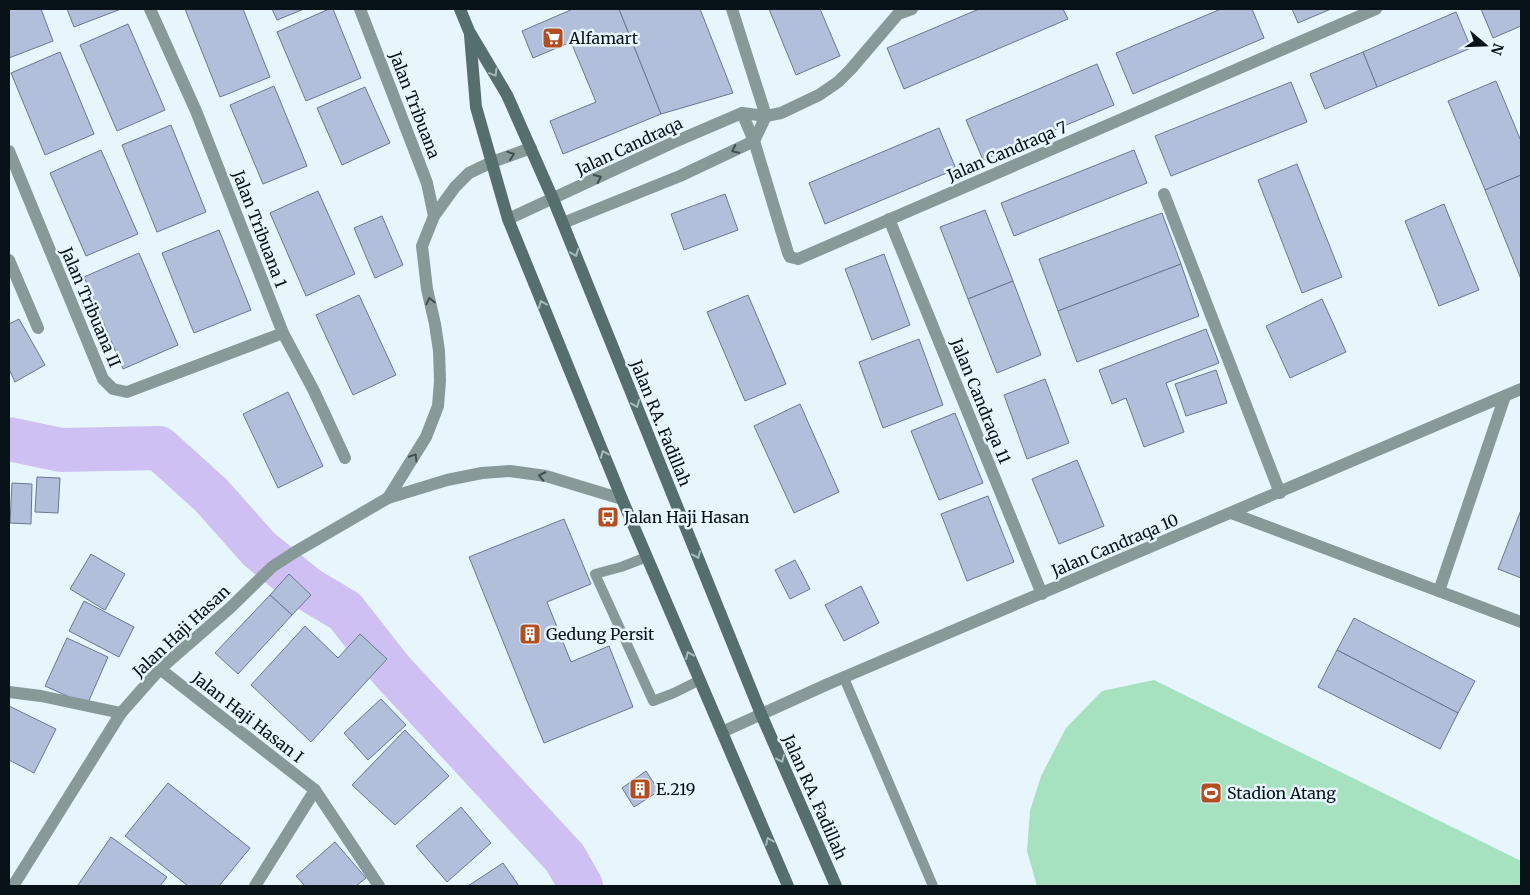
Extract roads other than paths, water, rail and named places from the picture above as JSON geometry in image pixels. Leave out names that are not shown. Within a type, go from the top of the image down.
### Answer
[{"type":"main road","name":"Jalan RA. Fadillah","points":[[460,9],[469,31],[507,95],[554,199],[761,714],[836,886]]},
{"type":"main road","name":"Jalan RA. Fadillah","points":[[469,31],[476,107],[508,218],[622,500],[788,886]]},
{"type":"street","name":"Jalan Tribuana 1","points":[[150,9],[196,111],[283,333],[314,391],[345,458]]},
{"type":"street","name":"Jalan Tribuana","points":[[360,9],[428,183],[434,216]]},
{"type":"street","points":[[563,223],[680,176],[754,141],[766,116],[732,9]]},
{"type":"street","points":[[742,113],[766,116],[781,113],[819,95],[838,82],[875,42],[893,11],[912,9]]},
{"type":"street","name":"Jalan Candraqa 7","points":[[742,113],[754,141],[783,240],[788,253],[792,258],[798,259],[1376,9]]},
{"type":"street","name":"Jalan Candraqa","points":[[508,218],[742,113]]},
{"type":"street","name":"Jalan Haji Hasan","points":[[388,498],[426,437],[438,406],[440,381],[439,351],[427,289],[422,246],[434,216],[455,187],[469,173],[492,162],[531,148]]},
{"type":"street","name":"Jalan Tribuana II","points":[[9,151],[103,379],[113,389],[127,392],[283,333]]},
{"type":"street","points":[[1164,194],[1280,493]]},
{"type":"street","name":"Jalan Candraqa 11","points":[[889,219],[1042,594]]},
{"type":"street","points":[[9,260],[38,328]]},
{"type":"street","name":"Jalan Candraqa 10","points":[[722,732],[1521,389]]},
{"type":"street","points":[[1439,591],[1505,396]]},
{"type":"street","name":"Jalan Haji Hasan","points":[[13,886],[121,713],[160,669],[230,608],[272,567],[388,498],[447,480],[482,473],[510,471],[546,476],[622,500]]},
{"type":"street","points":[[1232,513],[1521,622]]},
{"type":"street","name":"Jalan Haji Hasan I","points":[[160,669],[315,790],[379,886]]},
{"type":"street","points":[[9,692],[41,696],[121,713]]},
{"type":"street","points":[[255,886],[315,790]]},
{"type":"lane","points":[[647,557],[595,574],[653,701],[700,680]]},
{"type":"lane","points":[[844,678],[933,886]]},
{"type":"waterway","points":[[9,439],[61,450],[159,448],[211,495],[259,549],[308,589],[345,611],[392,671],[565,858],[581,886]]},
{"type":"place","name":"Alfamart","points":[[553,38]]},
{"type":"place","name":"Jalan Haji Hasan","points":[[608,517]]},
{"type":"place","name":"Gedung Persit","points":[[530,634]]},
{"type":"place","name":"E.219","points":[[640,789]]},
{"type":"place","name":"Stadion Atang","points":[[1211,793]]}]
